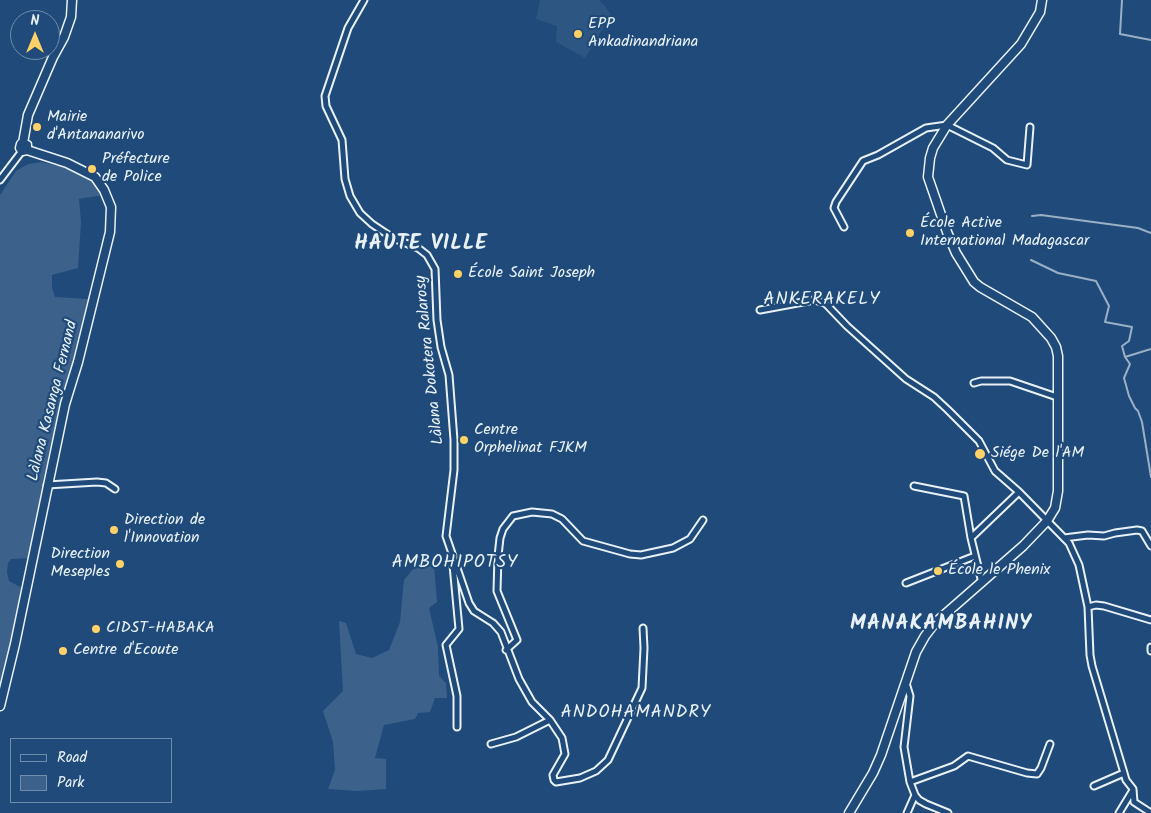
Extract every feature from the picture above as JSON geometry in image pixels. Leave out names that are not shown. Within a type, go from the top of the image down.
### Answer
[{"type":"street","points":[[0,180],[24,148],[28,115],[53,57],[64,37],[71,17],[72,0]]},
{"type":"street","name":"Làlana Dokotera Ralarosy","points":[[364,0],[348,28],[325,96],[326,106],[342,140],[345,179],[350,196],[360,213],[372,224],[393,238],[418,248],[427,254],[435,269],[440,347],[449,375],[452,403],[454,470],[446,536],[453,560]]},
{"type":"street","points":[[849,813],[874,773],[916,652],[930,629],[1047,521],[1055,508],[1058,491],[1058,356],[1051,338],[1032,317],[974,282],[956,253],[928,176],[933,148],[947,125],[1022,44],[1037,19],[1042,0]]},
{"type":"street","points":[[844,226],[834,208],[863,161],[878,155],[926,128],[947,125],[992,148],[1007,160],[1028,165],[1030,126]]},
{"type":"street","name":"Làlana Kasanga Fernand","points":[[0,706],[15,644],[65,404],[78,362],[108,243],[111,207],[104,190],[95,177],[78,167],[24,148]]},
{"type":"street","points":[[760,310],[814,300],[825,303],[847,326],[899,372],[934,397],[948,410],[979,441],[995,471],[1019,492],[1069,543],[1079,565],[1088,608],[1092,666],[1126,780],[1133,789],[1134,802],[1151,812]]},
{"type":"street","points":[[974,383],[981,381],[1010,381],[1057,397]]},
{"type":"street","points":[[47,485],[97,482],[106,483],[115,489]]},
{"type":"street","points":[[914,486],[964,496],[971,538],[982,583]]},
{"type":"street","points":[[971,538],[1019,492]]},
{"type":"street","points":[[506,650],[517,640],[497,591],[498,556],[503,529],[513,516],[532,512],[552,514],[562,519],[583,541],[630,554],[642,555],[673,548],[690,539],[704,520]]},
{"type":"street","points":[[1064,538],[1088,535],[1104,536],[1115,532],[1137,530],[1142,531],[1151,546]]},
{"type":"street","points":[[906,582],[975,556]]},
{"type":"street","points":[[453,560],[469,603],[474,611],[493,623],[501,632],[506,650],[532,702],[550,720],[562,738],[564,754],[553,775],[556,782],[580,778],[596,771],[608,760],[642,688],[643,628]]},
{"type":"street","points":[[453,560],[459,629],[446,645],[457,696],[457,727]]},
{"type":"street","points":[[1088,608],[1096,605],[1104,606],[1151,620]]},
{"type":"street","points":[[1150,651],[1151,647]]},
{"type":"street","points":[[906,682],[910,696],[904,747],[910,782],[915,795],[926,804],[948,813]]},
{"type":"street","points":[[492,744],[516,737],[550,720]]},
{"type":"street","points":[[910,782],[954,766],[968,756],[1036,774],[1042,768],[1050,744]]},
{"type":"street","points":[[1094,786],[1124,773]]},
{"type":"street","points":[[1119,813],[1133,789]]},
{"type":"street","points":[[907,813],[915,795]]},
{"type":"shaded area","name":"EPP Ankadinandriana","points":[[540,0],[599,0],[605,6],[611,15],[585,58],[556,42],[557,26],[536,19]]},
{"type":"green space","points":[[41,162],[79,171],[95,182],[104,195],[79,199],[81,222],[78,268],[52,275],[52,288],[55,297],[89,299],[30,558],[11,559],[8,563],[9,581],[22,588],[0,692],[0,195],[16,171],[28,164]]},
{"type":"green space","points":[[434,566],[437,602],[429,608],[438,647],[439,676],[446,683],[447,698],[435,698],[430,712],[418,713],[415,719],[384,725],[375,758],[386,759],[386,789],[357,791],[328,789],[335,770],[333,742],[323,711],[343,691],[339,621],[346,623],[356,654],[372,658],[389,650],[400,622],[404,580],[414,568]]},
{"type":"waterway","points":[[1122,0],[1120,34],[1151,40]]},
{"type":"waterway","points":[[1032,216],[1041,215],[1138,228],[1151,233]]},
{"type":"waterway","points":[[1031,260],[1058,273],[1096,281],[1109,306],[1105,322],[1132,327],[1129,341],[1122,346],[1125,357],[1130,364],[1124,378],[1129,396],[1142,422],[1151,477]]},
{"type":"waterway","points":[[1125,357],[1151,349]]},
{"type":"place","name":"EPP Ankadinandriana","points":[[578,34]]},
{"type":"place","name":"Mairie d'Antananarivo","points":[[37,127]]},
{"type":"place","name":"Préfecture de Police","points":[[92,169]]},
{"type":"place","name":"École Active International Madagascar","points":[[910,233]]},
{"type":"place","name":"École Saint Joseph","points":[[458,274]]},
{"type":"place","name":"Centre Orphelinat FJKM","points":[[464,440]]},
{"type":"place","name":"Siége De l'AM","points":[[980,454]]},
{"type":"place","name":"Direction de l'Innovation","points":[[114,530]]},
{"type":"place","name":"Direction Meseples","points":[[120,564]]},
{"type":"place","name":"École le Phenix","points":[[938,571]]},
{"type":"place","name":"CIDST-HABAKA","points":[[96,629]]},
{"type":"place","name":"Centre d'Ecoute","points":[[63,651]]},
{"type":"district","name":"HAUTE VILLE","points":[[421,245]]},
{"type":"district","name":"ANKERAKELY","points":[[822,301]]},
{"type":"district","name":"AMBOHIPOTSY","points":[[455,564]]},
{"type":"district","name":"MANAKAMBAHINY","points":[[941,625]]},
{"type":"district","name":"ANDOHAMANDRY","points":[[636,714]]}]
